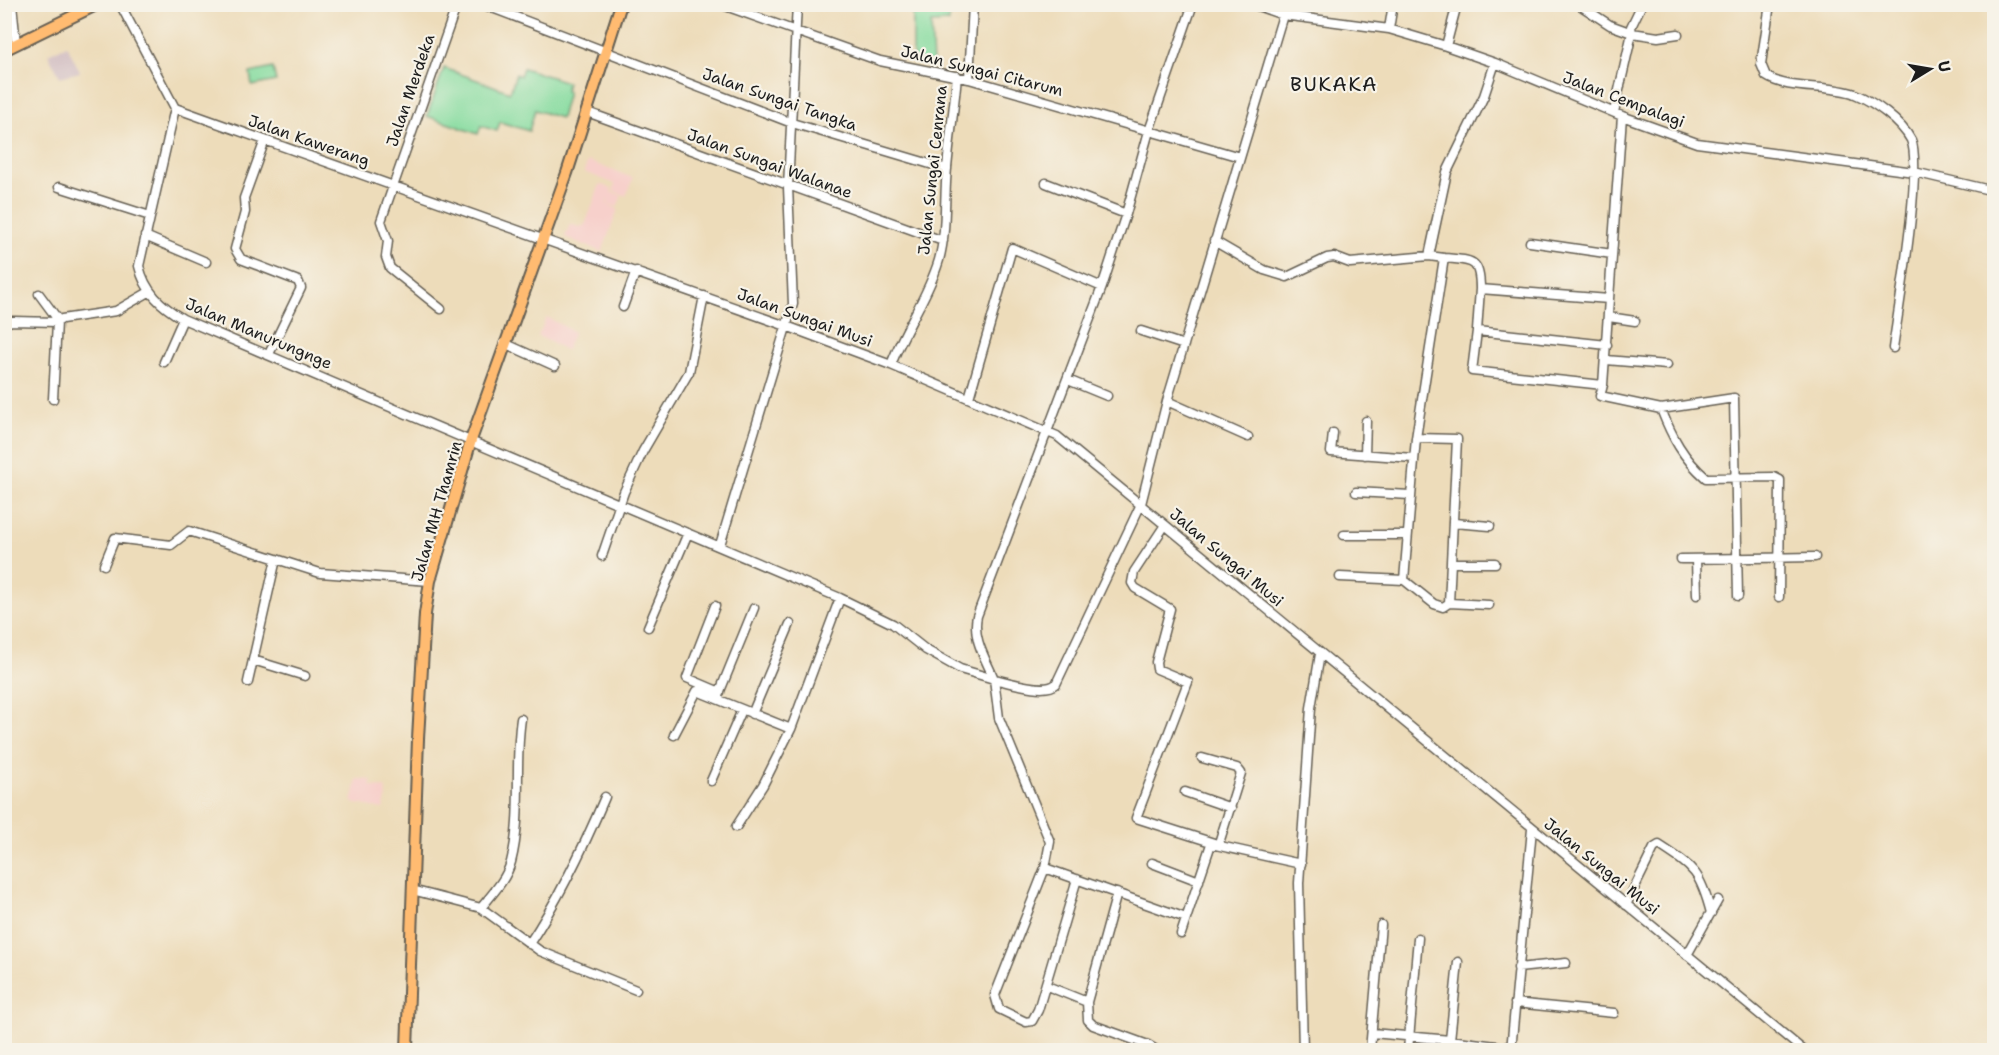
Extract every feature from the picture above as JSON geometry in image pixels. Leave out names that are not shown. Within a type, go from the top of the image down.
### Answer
[{"type":"main road","points":[[4,50],[98,4]]},
{"type":"main road","name":"Jalan MH Thamrin","points":[[407,1050],[425,614],[430,581],[471,440],[587,112],[621,4]]},
{"type":"street","points":[[12,4],[16,45]]},
{"type":"street","points":[[120,4],[175,108]]},
{"type":"street","name":"Jalan Merdeka","points":[[441,309],[390,268],[386,257],[388,241],[381,221],[457,4]]},
{"type":"street","name":"Jalan Sungai Tangka","points":[[482,4],[792,123],[947,169]]},
{"type":"street","name":"Jalan Sungai Citarum","points":[[720,4],[796,33],[880,61],[969,79],[1240,157]]},
{"type":"street","points":[[720,545],[789,327],[793,304],[788,186],[797,4]]},
{"type":"street","name":"Jalan Sungai Cenrana","points":[[969,79],[973,4]]},
{"type":"street","points":[[1077,879],[1047,986],[1035,1018],[1029,1022],[1003,1012],[996,1004],[994,995],[1045,868],[1050,842],[999,718],[994,680],[977,639],[975,626],[1000,554],[1049,431],[1102,287],[1126,214],[1149,131],[1193,4]]},
{"type":"street","name":"Jalan Cempalagi","points":[[1252,4],[1283,15],[1389,29],[1446,46],[1495,63],[1618,114],[1697,142],[1914,172],[1995,191]]},
{"type":"street","points":[[1389,29],[1393,4]]},
{"type":"street","points":[[1446,46],[1457,4]]},
{"type":"street","points":[[1578,4],[1610,25],[1632,33],[1658,37],[1678,34]]},
{"type":"street","points":[[1642,4],[1631,27],[1632,33],[1618,114],[1609,317],[1606,360],[1600,396],[1661,409],[1734,398],[1738,596]]},
{"type":"street","points":[[1770,4],[1761,64],[1766,76],[1776,81],[1844,90],[1862,97],[1889,116],[1910,138],[1914,172],[1907,249],[1893,348]]},
{"type":"street","name":"Jalan Manurungnge","points":[[175,108],[139,266],[149,292],[167,310],[183,319],[720,545],[840,598],[893,624],[926,650],[960,669],[994,680],[1047,688],[1056,684],[1141,504],[1167,401],[1283,15]]},
{"type":"street","points":[[1429,256],[1447,172],[1484,96],[1495,63]]},
{"type":"street","name":"Jalan Sungai Cenrana","points":[[891,365],[902,336],[928,289],[943,241],[947,169],[957,76]]},
{"type":"street","name":"Jalan Kawerang","points":[[175,108],[543,238]]},
{"type":"street","name":"Jalan Sungai Walanae","points":[[587,112],[943,241]]},
{"type":"street","points":[[265,140],[244,198],[245,212],[236,249],[242,259],[298,281],[301,286],[269,354]]},
{"type":"street","points":[[1046,183],[1126,214]]},
{"type":"street","points":[[59,187],[150,216]]},
{"type":"street","points":[[145,236],[206,262]]},
{"type":"street","name":"Jalan Sungai Musi","points":[[543,238],[891,365],[1049,431],[1141,504],[1532,830],[1803,1050]]},
{"type":"street","points":[[1214,241],[1264,270],[1287,277],[1327,258],[1334,257],[1350,263],[1429,256],[1470,261],[1477,265],[1480,272],[1472,371],[1603,385]]},
{"type":"street","points":[[1530,242],[1612,254]]},
{"type":"street","points":[[969,398],[1011,248],[1102,287]]},
{"type":"street","points":[[1404,580],[1413,458],[1444,258]]},
{"type":"street","points":[[623,307],[636,271]]},
{"type":"street","points":[[1480,289],[1609,299]]},
{"type":"street","points":[[4,328],[8,322],[13,321],[58,322],[112,313],[149,292]]},
{"type":"street","points":[[39,294],[58,322],[54,399]]},
{"type":"street","points":[[602,556],[643,451],[689,372],[704,296]]},
{"type":"street","points":[[1609,317],[1635,321]]},
{"type":"street","points":[[164,362],[183,319]]},
{"type":"street","points":[[1141,331],[1184,345]]},
{"type":"street","points":[[1477,331],[1607,345]]},
{"type":"street","points":[[504,343],[555,366]]},
{"type":"street","points":[[1606,360],[1667,365]]},
{"type":"street","points":[[1068,380],[1107,396]]},
{"type":"street","points":[[1167,401],[1248,437]]},
{"type":"street","points":[[1661,409],[1672,439],[1690,464],[1706,478],[1780,480],[1779,597]]},
{"type":"street","points":[[1365,455],[1366,421]]},
{"type":"street","points":[[1333,433],[1331,453],[1413,458]]},
{"type":"street","points":[[1416,438],[1456,440],[1449,603]]},
{"type":"street","points":[[1356,492],[1410,495]]},
{"type":"street","points":[[1454,523],[1490,526]]},
{"type":"street","points":[[1165,525],[1134,572],[1132,583],[1135,588],[1170,609],[1156,662],[1157,669],[1188,682],[1136,818],[1216,843],[1301,864]]},
{"type":"street","points":[[104,565],[115,538],[171,545],[189,531],[327,574],[430,581]]},
{"type":"street","points":[[648,627],[688,533]]},
{"type":"street","points":[[1344,535],[1407,535]]},
{"type":"street","points":[[1681,559],[1815,557]]},
{"type":"street","points":[[248,682],[276,559]]},
{"type":"street","points":[[1696,559],[1697,595]]},
{"type":"street","points":[[1452,563],[1495,563]]},
{"type":"street","points":[[1340,578],[1404,580],[1434,604],[1443,607],[1449,603],[1489,605]]},
{"type":"street","points":[[736,827],[763,785],[792,729],[840,598]]},
{"type":"street","points":[[715,606],[687,678],[742,710],[792,729]]},
{"type":"street","points":[[718,695],[754,608]]},
{"type":"street","points":[[752,714],[790,624]]},
{"type":"street","points":[[1303,1050],[1301,864],[1311,708],[1320,654]]},
{"type":"street","points":[[253,660],[305,676]]},
{"type":"street","points":[[674,735],[695,692],[718,695]]},
{"type":"street","points":[[711,781],[742,710]]},
{"type":"street","points":[[481,908],[501,882],[511,863],[516,828],[516,755],[521,719]]},
{"type":"street","points":[[1181,934],[1209,846],[1216,843],[1231,808],[1241,775],[1240,770],[1202,758]]},
{"type":"street","points":[[1185,792],[1231,808]]},
{"type":"street","points":[[529,944],[555,905],[584,848],[605,797]]},
{"type":"street","points":[[1511,1050],[1532,830]]},
{"type":"street","points":[[1626,905],[1654,848],[1659,845],[1694,869],[1701,880],[1711,913]]},
{"type":"street","points":[[1152,863],[1199,881]]},
{"type":"street","points":[[1045,868],[1186,918]]},
{"type":"street","points":[[412,890],[481,908],[529,944],[566,964],[636,990]]},
{"type":"street","points":[[1118,893],[1087,1002],[1088,1020],[1092,1025],[1156,1050]]},
{"type":"street","points":[[1687,955],[1718,900]]},
{"type":"street","points":[[1370,1050],[1381,925]]},
{"type":"street","points":[[1408,1050],[1418,938]]},
{"type":"street","points":[[1450,1041],[1458,962]]},
{"type":"street","points":[[1518,968],[1566,963]]},
{"type":"street","points":[[1047,986],[1087,1002]]},
{"type":"street","points":[[1515,1003],[1614,1013]]},
{"type":"street","points":[[1372,1033],[1411,1035],[1511,1050],[1527,1050]]},
{"type":"shaded area","points":[[67,45],[80,72],[60,77],[48,54]]},
{"type":"shaded area","points":[[588,161],[633,178],[626,196],[613,191],[615,184],[584,172]]},
{"type":"shaded area","points":[[600,184],[612,189],[611,192],[621,195],[617,207],[608,204],[608,199],[607,204],[618,209],[602,252],[565,237],[570,224],[579,227],[585,225]]},
{"type":"shaded area","points":[[547,317],[574,332],[566,350],[538,336]]},
{"type":"shaded area","points":[[357,779],[372,780],[370,786],[385,788],[387,796],[383,809],[352,803]]},
{"type":"green space","points":[[913,5],[949,5],[949,22],[931,23],[933,65],[913,61]]},
{"type":"green space","points":[[273,68],[276,81],[252,86],[250,73]]},
{"type":"green space","points":[[444,68],[510,92],[516,74],[520,76],[523,68],[567,82],[565,91],[568,92],[561,118],[535,110],[529,131],[500,122],[497,131],[481,126],[478,134],[427,116]]},
{"type":"district","name":"BUKAKA","points":[[1334,84]]}]
